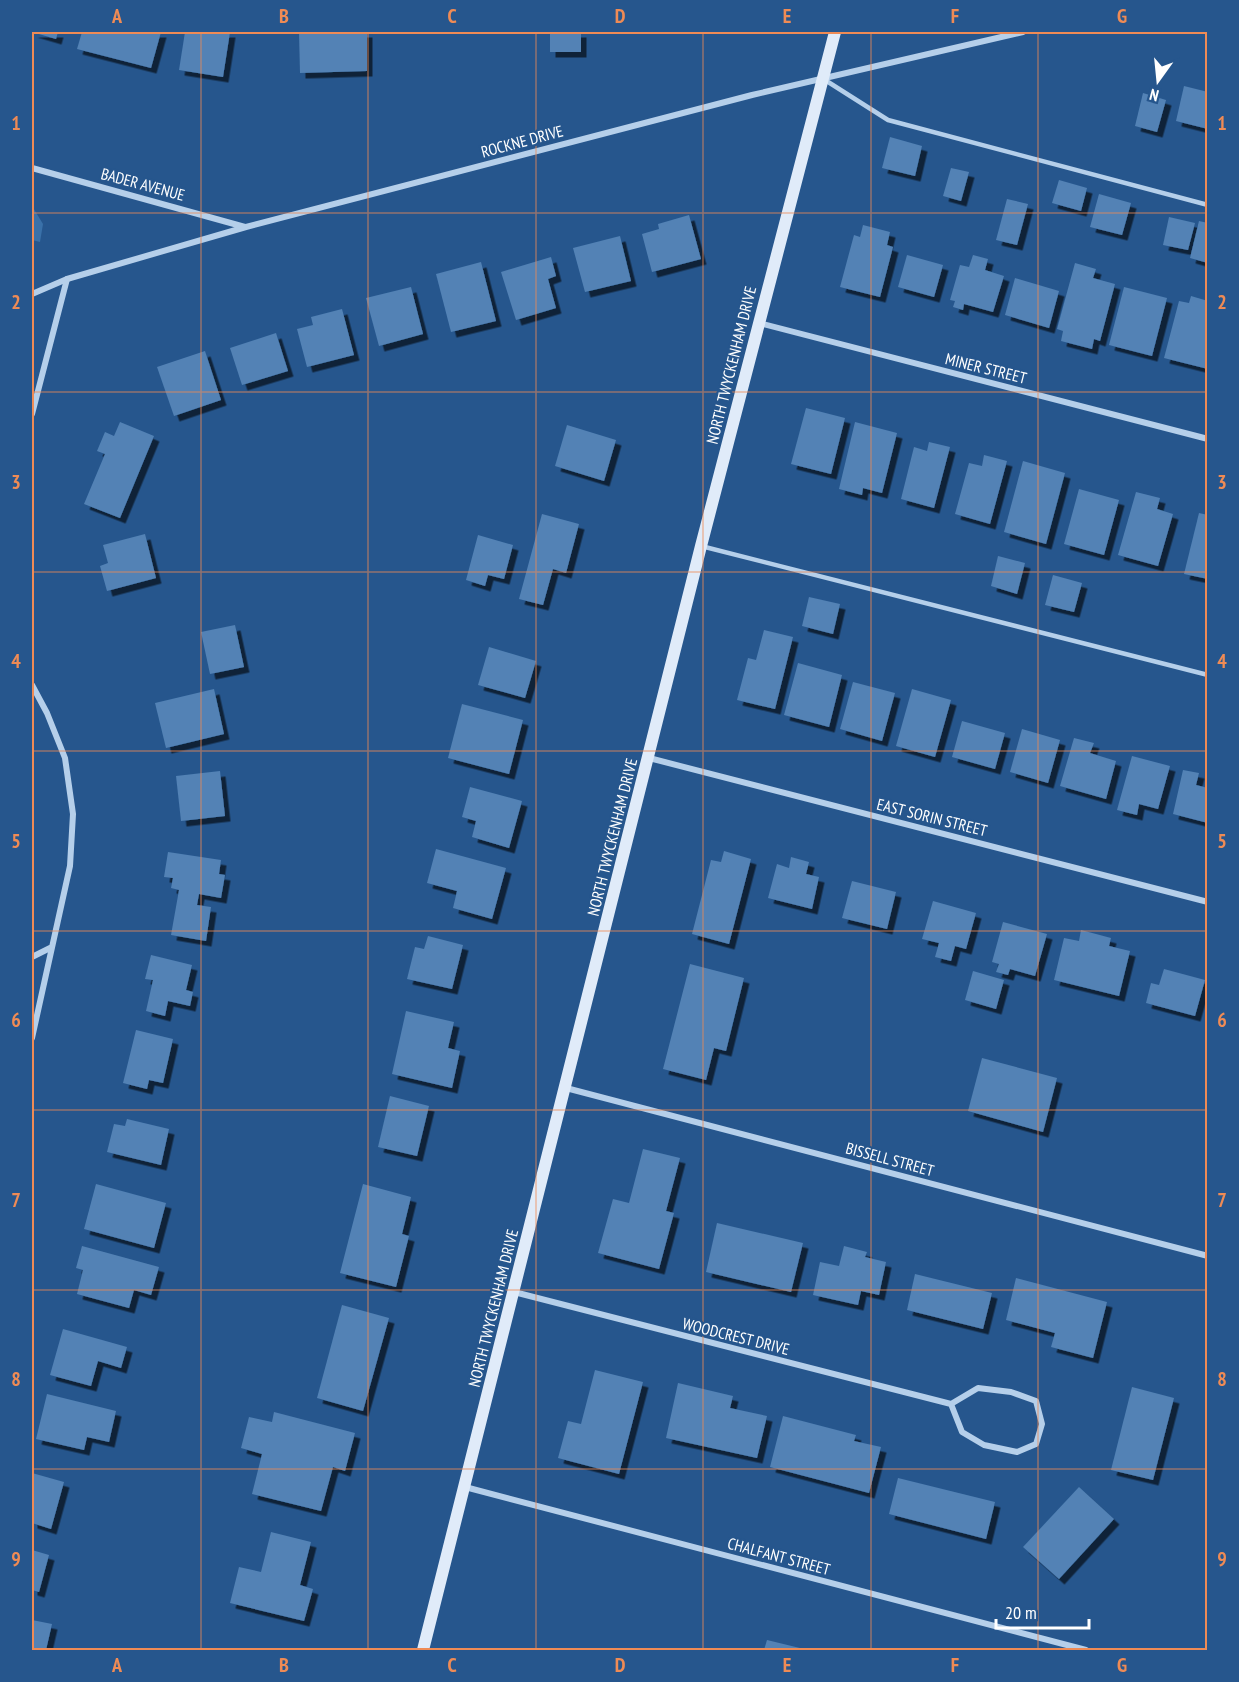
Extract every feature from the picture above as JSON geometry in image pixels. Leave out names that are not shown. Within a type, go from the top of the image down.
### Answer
[{"type":"street","name":"NORTH TWYCKENHAM DRIVE","points":[[423,1650],[701,546],[835,32]]},
{"type":"street","name":"ROCKNE DRIVE","points":[[32,294],[67,279],[246,227],[823,78],[1023,32]]},
{"type":"street","name":"BADER AVENUE","points":[[32,168],[246,227]]},
{"type":"street","points":[[32,414],[67,279]]},
{"type":"street","name":"MINER STREET","points":[[759,323],[1208,439]]},
{"type":"street","points":[[32,685],[47,713],[64,758],[73,814],[69,866],[32,1038]]},
{"type":"street","name":"EAST SORIN STREET","points":[[649,758],[1208,902]]},
{"type":"street","points":[[32,957],[50,948]]},
{"type":"street","name":"BISSELL STREET","points":[[566,1088],[1208,1256]]},
{"type":"street","name":"WOODCREST DRIVE","points":[[514,1292],[951,1404]]},
{"type":"street","points":[[978,1389],[1011,1392],[1036,1401],[1042,1424],[1036,1444],[1017,1452],[984,1444],[962,1432],[951,1404],[978,1389]]},
{"type":"street","name":"CHALFANT STREET","points":[[465,1487],[1086,1650]]},
{"type":"lane","points":[[823,78],[888,120],[1208,205]]},
{"type":"lane","points":[[701,546],[1208,675]]},
{"type":"shaded area","points":[[32,206],[43,224],[40,242],[32,240]]},
{"type":"building","points":[[32,32],[58,32],[56,39]]},
{"type":"building","points":[[82,32],[161,32],[151,68],[77,49]]},
{"type":"building","points":[[185,32],[230,32],[223,77],[179,70]]},
{"type":"building","points":[[299,32],[367,32],[367,71],[300,73]]},
{"type":"building","points":[[550,32],[581,32],[581,52],[550,52]]},
{"type":"building","points":[[1184,86],[1208,92],[1208,129],[1176,121]]},
{"type":"building","points":[[1143,93],[1166,100],[1157,132],[1135,126]]},
{"type":"building","points":[[890,137],[922,146],[915,176],[882,168]]},
{"type":"building","points":[[951,168],[969,172],[961,201],[943,196]]},
{"type":"building","points":[[1059,180],[1087,188],[1081,211],[1052,203]]},
{"type":"building","points":[[1099,194],[1131,203],[1122,235],[1090,227]]},
{"type":"building","points":[[1007,199],[1028,204],[1017,245],[996,240]]},
{"type":"building","points":[[689,215],[701,259],[652,272],[642,234],[659,229],[658,224]]},
{"type":"building","points":[[1169,217],[1195,223],[1188,250],[1163,245]]},
{"type":"building","points":[[1199,221],[1208,223],[1208,263],[1190,258]]},
{"type":"building","points":[[863,225],[890,232],[887,245],[893,247],[880,297],[840,287],[854,235],[860,237]]},
{"type":"building","points":[[620,236],[631,281],[585,292],[573,248]]},
{"type":"building","points":[[907,255],[943,265],[934,297],[898,287]]},
{"type":"building","points":[[973,255],[988,259],[985,270],[1004,276],[993,312],[964,304],[963,310],[953,307],[955,301],[950,300],[960,265],[969,267]]},
{"type":"building","points":[[551,257],[556,276],[548,279],[556,308],[516,320],[501,272]]},
{"type":"building","points":[[481,262],[496,321],[451,332],[436,274]]},
{"type":"building","points":[[1075,263],[1096,269],[1093,278],[1115,284],[1100,341],[1094,339],[1092,349],[1061,341],[1063,331],[1057,329]]},
{"type":"building","points":[[1015,278],[1059,291],[1049,328],[1005,315]]},
{"type":"building","points":[[411,287],[423,334],[379,346],[366,298]]},
{"type":"building","points":[[1124,287],[1167,298],[1152,356],[1109,345]]},
{"type":"building","points":[[1191,296],[1208,301],[1208,369],[1164,358],[1179,301],[1189,303]]},
{"type":"building","points":[[342,309],[354,355],[307,367],[297,329],[313,325],[311,317]]},
{"type":"building","points":[[276,333],[288,371],[242,385],[230,348]]},
{"type":"building","points":[[205,351],[221,400],[174,416],[157,367]]},
{"type":"building","points":[[806,408],[845,418],[831,474],[791,464]]},
{"type":"building","points":[[120,422],[154,436],[120,518],[84,504],[105,454],[97,451],[105,432],[114,436]]},
{"type":"building","points":[[855,422],[897,433],[882,493],[863,488],[862,495],[839,489]]},
{"type":"building","points":[[567,425],[616,440],[604,481],[555,466]]},
{"type":"building","points":[[929,442],[950,447],[934,508],[901,499],[914,447],[927,451]]},
{"type":"building","points":[[984,455],[1007,461],[990,524],[955,514],[969,463],[982,466]]},
{"type":"building","points":[[1023,461],[1065,473],[1046,544],[1004,532]]},
{"type":"building","points":[[1079,489],[1119,500],[1104,555],[1064,544]]},
{"type":"building","points":[[1136,492],[1160,498],[1157,509],[1173,514],[1158,566],[1118,555]]},
{"type":"building","points":[[1199,513],[1208,515],[1208,579],[1184,574]]},
{"type":"building","points":[[542,514],[579,524],[566,573],[553,569],[543,605],[519,599]]},
{"type":"building","points":[[145,534],[156,578],[107,591],[100,566],[108,563],[103,545]]},
{"type":"building","points":[[478,535],[513,545],[504,579],[488,575],[485,586],[466,580]]},
{"type":"building","points":[[998,556],[1025,563],[1017,594],[991,586]]},
{"type":"building","points":[[1053,575],[1082,583],[1074,612],[1045,605]]},
{"type":"building","points":[[809,597],[840,604],[833,634],[802,626]]},
{"type":"building","points":[[235,625],[244,667],[210,674],[201,632]]},
{"type":"building","points":[[764,630],[793,637],[775,709],[737,700],[748,658],[756,660]]},
{"type":"building","points":[[489,647],[536,661],[525,698],[478,685]]},
{"type":"building","points":[[798,663],[842,675],[829,727],[784,715]]},
{"type":"building","points":[[853,682],[895,693],[882,741],[840,729]]},
{"type":"building","points":[[214,689],[224,734],[166,748],[155,703]]},
{"type":"building","points":[[912,689],[951,700],[935,757],[896,746]]},
{"type":"building","points":[[462,704],[523,720],[509,774],[448,758]]},
{"type":"building","points":[[962,721],[1005,733],[995,769],[952,757]]},
{"type":"building","points":[[1022,729],[1060,740],[1048,783],[1010,772]]},
{"type":"building","points":[[1074,738],[1094,743],[1090,753],[1116,761],[1106,799],[1060,786]]},
{"type":"building","points":[[1132,756],[1170,766],[1158,809],[1139,804],[1137,815],[1117,810]]},
{"type":"building","points":[[1183,770],[1199,773],[1196,785],[1208,788],[1208,823],[1173,814]]},
{"type":"building","points":[[220,771],[225,816],[181,821],[176,776]]},
{"type":"building","points":[[470,787],[522,801],[509,848],[472,837],[476,821],[462,817]]},
{"type":"building","points":[[436,849],[506,868],[492,919],[453,908],[457,891],[427,883]]},
{"type":"building","points":[[724,851],[751,859],[729,944],[692,934],[711,860],[721,862]]},
{"type":"building","points":[[168,852],[221,860],[219,874],[225,875],[221,898],[199,894],[197,905],[211,907],[206,941],[171,935],[179,890],[171,888],[173,878],[164,877]]},
{"type":"building","points":[[791,857],[809,862],[806,874],[819,877],[812,909],[768,898],[777,864],[789,868]]},
{"type":"building","points":[[852,881],[896,892],[887,929],[842,918]]},
{"type":"building","points":[[933,901],[976,913],[966,949],[955,946],[951,961],[935,957],[939,943],[922,939]]},
{"type":"building","points":[[1003,922],[1047,934],[1035,976],[1010,969],[1008,975],[996,972],[999,964],[992,962]]},
{"type":"building","points":[[1081,930],[1111,938],[1109,946],[1130,951],[1119,996],[1054,980],[1064,938],[1079,941]]},
{"type":"building","points":[[428,936],[463,945],[452,989],[407,979],[415,947],[424,949]]},
{"type":"building","points":[[151,955],[192,965],[186,990],[193,992],[190,1006],[168,1001],[165,1016],[146,1011],[153,980],[145,979]]},
{"type":"building","points":[[690,964],[744,978],[726,1051],[714,1048],[706,1080],[663,1069]]},
{"type":"building","points":[[1164,969],[1205,980],[1195,1016],[1146,1003],[1151,983],[1159,985]]},
{"type":"building","points":[[973,971],[1004,980],[996,1009],[965,1000]]},
{"type":"building","points":[[406,1011],[454,1022],[448,1048],[460,1051],[452,1088],[392,1074]]},
{"type":"building","points":[[136,1030],[173,1039],[163,1083],[149,1080],[147,1089],[123,1083]]},
{"type":"building","points":[[982,1058],[1057,1078],[1043,1132],[968,1111]]},
{"type":"building","points":[[390,1096],[429,1106],[417,1156],[378,1147]]},
{"type":"building","points":[[127,1119],[169,1129],[161,1165],[107,1152],[114,1124],[125,1126]]},
{"type":"building","points":[[643,1149],[680,1158],[666,1211],[674,1213],[659,1269],[598,1253],[613,1199],[629,1203]]},
{"type":"building","points":[[96,1184],[166,1203],[154,1248],[84,1229]]},
{"type":"building","points":[[363,1184],[411,1197],[402,1234],[409,1236],[396,1287],[340,1273]]},
{"type":"building","points":[[717,1223],[803,1243],[791,1292],[706,1272]]},
{"type":"building","points":[[82,1246],[159,1267],[151,1295],[134,1290],[129,1308],[77,1294],[83,1270],[76,1268]]},
{"type":"building","points":[[844,1246],[867,1252],[865,1257],[886,1262],[879,1295],[861,1291],[858,1305],[813,1295],[820,1262],[839,1266]]},
{"type":"building","points":[[915,1274],[992,1293],[983,1329],[907,1310]]},
{"type":"building","points":[[1016,1278],[1107,1302],[1093,1358],[1051,1347],[1055,1333],[1006,1320]]},
{"type":"building","points":[[342,1305],[389,1318],[363,1411],[317,1398]]},
{"type":"building","points":[[63,1329],[127,1347],[121,1368],[98,1361],[91,1386],[50,1375]]},
{"type":"building","points":[[595,1370],[643,1382],[619,1474],[558,1458],[568,1421],[581,1424]]},
{"type":"building","points":[[678,1383],[733,1396],[730,1408],[767,1416],[757,1458],[666,1438]]},
{"type":"building","points":[[1132,1387],[1174,1398],[1153,1480],[1111,1470]]},
{"type":"building","points":[[47,1394],[116,1411],[109,1442],[87,1437],[84,1450],[36,1439]]},
{"type":"building","points":[[274,1412],[355,1433],[345,1471],[333,1467],[321,1511],[252,1494],[262,1454],[241,1448],[249,1417],[272,1422]]},
{"type":"building","points":[[783,1416],[856,1435],[854,1441],[881,1447],[869,1493],[770,1467]]},
{"type":"building","points":[[32,1473],[64,1482],[51,1529],[32,1523]]},
{"type":"building","points":[[898,1478],[995,1502],[986,1539],[889,1514]]},
{"type":"building","points":[[1079,1487],[1114,1519],[1059,1579],[1023,1547]]},
{"type":"building","points":[[271,1532],[311,1542],[300,1585],[313,1589],[304,1621],[230,1603],[239,1567],[261,1572]]},
{"type":"building","points":[[32,1550],[49,1555],[39,1592],[32,1590]]},
{"type":"building","points":[[32,1620],[52,1624],[46,1650],[32,1650]]},
{"type":"building","points":[[767,1640],[808,1650],[764,1650]]}]
